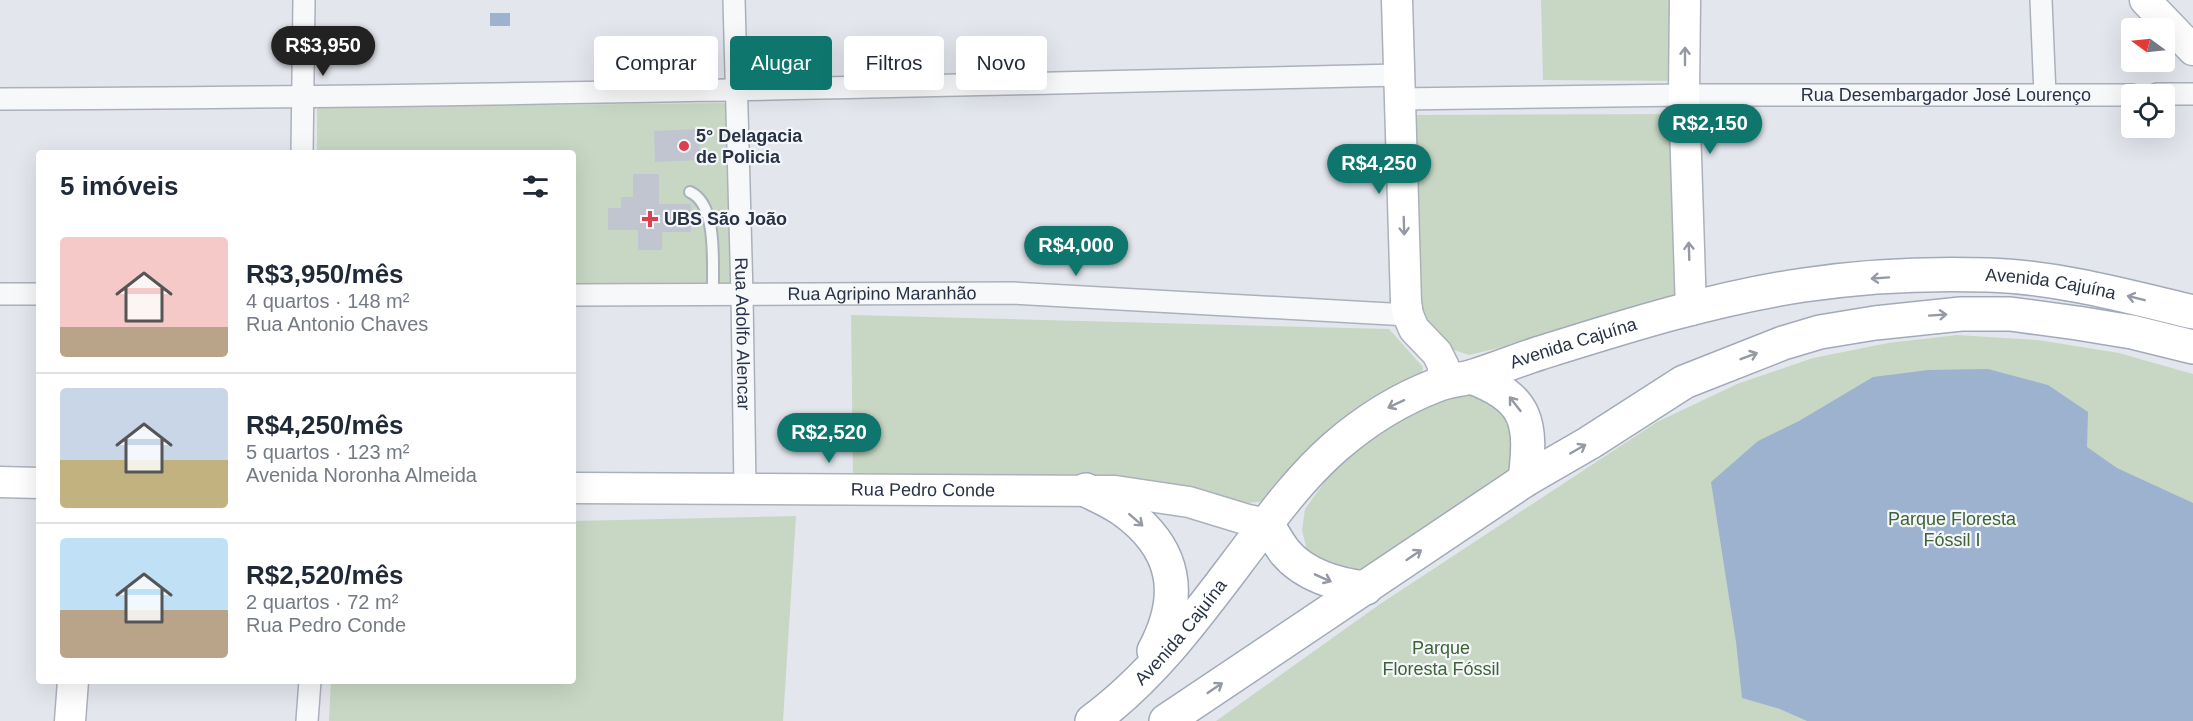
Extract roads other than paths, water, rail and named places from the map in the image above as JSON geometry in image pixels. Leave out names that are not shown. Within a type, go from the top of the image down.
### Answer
[{"type":"main road","points":[[1397,0],[1408,315],[1414,329],[1437,353],[1444,368],[1455,381],[1493,386],[1507,394],[1522,413],[1527,429],[1529,449],[1525,480]]},
{"type":"main road","points":[[1685,0],[1684,94],[1691,310]]},
{"type":"main road","points":[[2145,0],[2193,50]]},
{"type":"main road","points":[[2173,0],[2193,19]]},
{"type":"main road","name":"Avenida Cajuína","points":[[1092,721],[1130,691],[1167,651],[1298,483],[1337,445],[1387,408],[1455,381],[1605,333],[1743,297],[1804,285],[1907,276],[1990,275],[2049,281],[2110,292],[2193,312]]},
{"type":"main road","name":"Avenida Cajuína","points":[[1166,721],[1525,480],[1589,443],[1684,382],[1783,343],[1820,332],[1927,316],[2010,314],[2132,332],[2193,347]]},
{"type":"main road","points":[[0,482],[36,483]]},
{"type":"main road","name":"Rua Pedro Conde","points":[[576,488],[1086,490],[1144,494],[1190,502],[1267,524]]},
{"type":"main road","points":[[1086,490],[1121,508],[1147,530],[1162,550],[1171,574],[1171,606],[1165,626],[1130,691]]},
{"type":"main road","points":[[1267,524],[1286,554],[1311,572],[1336,583],[1366,588]]},
{"type":"main road","points":[[70,721],[74,684]]},
{"type":"street","points":[[302,150],[304,0]]},
{"type":"street","name":"Rua Adolfo Alencar","points":[[734,0],[745,488]]},
{"type":"street","points":[[2041,0],[2045,95]]},
{"type":"street","name":"Rua Desembargador José Lourenço","points":[[0,99],[1400,87],[1684,94],[2121,94]]},
{"type":"street","points":[[2175,94],[2193,94]]},
{"type":"street","name":"Rua Agripino Maranhão","points":[[576,295],[1012,293],[1408,315]]},
{"type":"street","points":[[0,294],[36,294]]},
{"type":"street","points":[[307,721],[310,684]]},
{"type":"lane","points":[[690,192],[697,195],[704,204],[710,218],[713,296]]},
{"type":"water","points":[[490,13],[510,13],[510,26],[490,26]]},
{"type":"water","points":[[1988,369],[2048,385],[2088,412],[2087,447],[2117,468],[2193,503],[2193,721],[1807,721],[1780,709],[1742,698],[1736,642],[1711,482],[1758,441],[1799,421],[1873,377],[1928,370]]},
{"type":"place","name":"5° Delagacia de Policia","points":[[684,146]]},
{"type":"place","name":"UBS São João","points":[[650,219]]},
{"type":"park label","name":"Parque Floresta Fóssil I","points":[[1952,529]]},
{"type":"park label","name":"Parque Floresta Fóssil","points":[[1441,658]]}]
